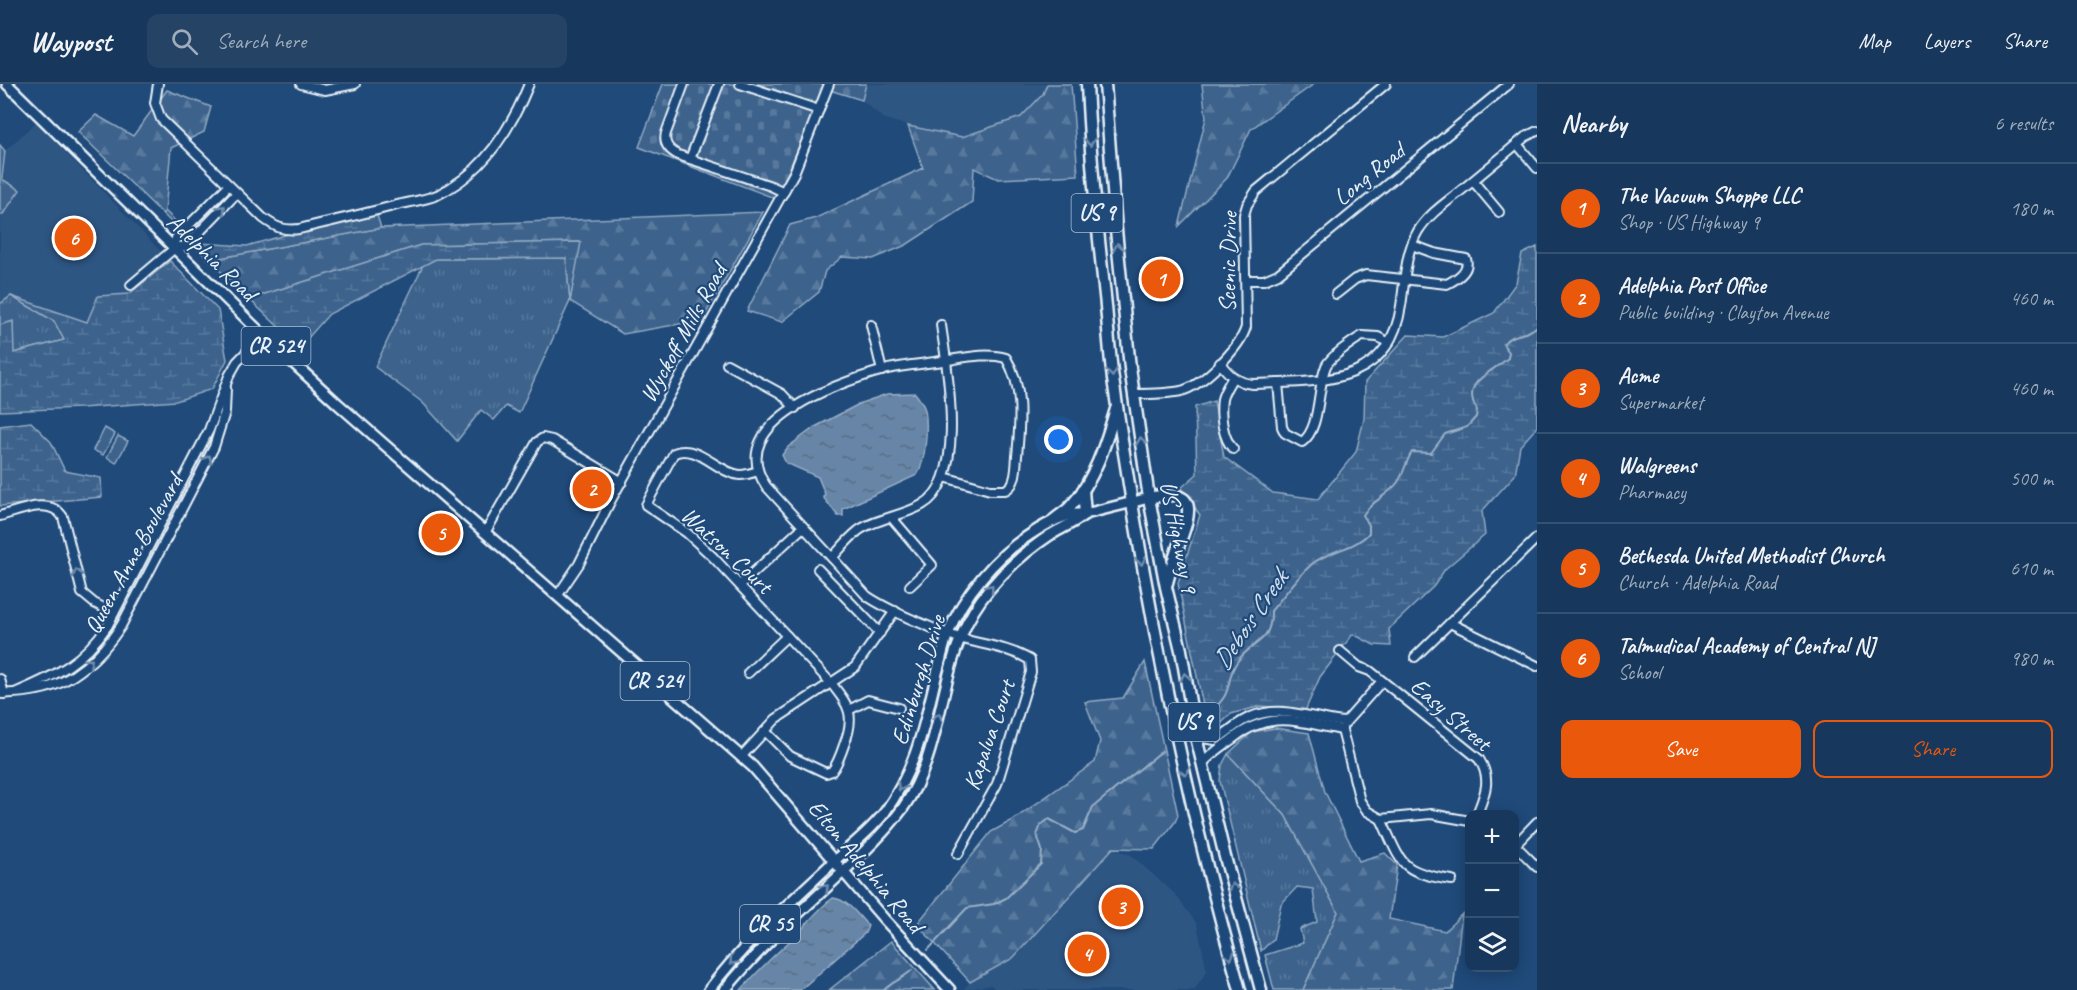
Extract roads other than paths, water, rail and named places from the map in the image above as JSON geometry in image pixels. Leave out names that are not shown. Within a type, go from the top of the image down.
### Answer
[{"type":"highway","name":"US Highway 9","points":[[1086,84],[1092,183],[1108,342],[1131,503],[1150,608],[1200,838],[1240,990]]},
{"type":"highway","name":"US Highway 9","points":[[1105,84],[1116,230],[1134,394],[1149,498],[1202,764],[1261,990]]},
{"type":"highway","points":[[1053,521],[1071,507],[1083,490],[1107,438],[1117,405]]},
{"type":"highway","points":[[1083,490],[1085,514]]},
{"type":"highway","points":[[1149,498],[1171,494],[1181,498],[1188,508],[1188,520],[1166,586]]},
{"type":"main road","name":"Adelphia Road","points":[[7,84],[263,335],[371,434],[558,595]]},
{"type":"main road","name":"Edinburgh Drive","points":[[844,871],[887,828],[904,807],[920,778],[960,638],[979,602],[1012,564],[1036,545],[1085,514],[1149,498]]},
{"type":"main road","name":"Edinburgh Drive","points":[[835,861],[878,821],[901,788],[916,756],[948,633],[969,595],[996,563],[1026,537],[1053,521],[1076,513],[1085,514]]},
{"type":"main road","name":"CR 524","points":[[558,595],[741,757]]},
{"type":"main road","name":"Elton Adelphia Road","points":[[741,757],[753,767],[920,960],[950,990]]},
{"type":"main road","name":"CR 55","points":[[709,990],[737,956],[835,861]]},
{"type":"main road","name":"CR 55","points":[[725,990],[758,954],[844,871]]},
{"type":"street","points":[[158,84],[155,103],[162,119],[236,194],[273,226],[285,231],[436,195],[461,180],[485,159],[504,136],[529,84]]},
{"type":"street","points":[[301,84],[325,90],[355,84]]},
{"type":"street","points":[[684,84],[666,133],[665,141],[672,152],[784,192]]},
{"type":"street","points":[[690,159],[719,84]]},
{"type":"street","points":[[740,84],[819,110]]},
{"type":"street","name":"Wyckoff Mills Road","points":[[558,595],[579,564],[622,482],[784,192],[800,160],[829,84]]},
{"type":"street","name":"Scenic Drive","points":[[1134,394],[1182,391],[1193,385],[1233,351],[1244,332],[1247,319],[1244,215],[1250,198],[1386,84]]},
{"type":"street","name":"Long Road","points":[[1246,280],[1264,280],[1278,274],[1509,84]]},
{"type":"street","points":[[1220,363],[1233,377],[1248,383],[1322,380],[1346,376],[1366,367],[1380,356],[1398,323],[1412,245],[1425,221],[1537,130]]},
{"type":"street","points":[[1517,144],[1537,168]]},
{"type":"street","points":[[1473,181],[1499,212]]},
{"type":"street","points":[[175,248],[176,238],[228,186]]},
{"type":"street","points":[[131,285],[175,248],[186,246],[236,194]]},
{"type":"street","points":[[1336,294],[1354,279],[1366,275],[1447,284],[1462,273],[1468,264],[1466,259],[1434,253],[1412,245]]},
{"type":"street","points":[[871,325],[882,371]]},
{"type":"street","points":[[832,558],[859,530],[924,504],[944,477],[952,441],[941,325]]},
{"type":"street","name":"Queen Anne Boulevard","points":[[17,692],[55,676],[78,660],[98,640],[209,430],[219,400],[237,362],[263,335]]},
{"type":"street","points":[[1278,383],[1282,427],[1285,433],[1302,442],[1312,430],[1322,380],[1329,361],[1357,339],[1369,335],[1389,343]]},
{"type":"street","points":[[758,471],[755,456],[759,440],[777,419],[817,395],[853,379],[882,371],[994,354],[1006,358],[1012,368],[1016,384],[1021,420],[1016,474],[1012,484],[1005,490],[990,490],[944,477]]},
{"type":"street","points":[[727,364],[782,394],[795,408]]},
{"type":"street","points":[[1233,377],[1226,389],[1222,404],[1224,432],[1233,449]]},
{"type":"street","name":"Queen Anne Boulevard","points":[[2,694],[38,690],[68,678],[91,661],[111,640],[121,626],[214,447],[225,412],[225,386]]},
{"type":"street","points":[[485,533],[537,442],[543,438],[552,440],[622,482]]},
{"type":"street","name":"Watson Court","points":[[758,471],[740,475],[694,453],[682,450],[674,453],[646,505],[687,532],[713,556],[831,683],[849,710]]},
{"type":"street","name":"Kapalua Court","points":[[758,471],[766,486],[803,527],[867,596],[881,606],[960,638],[1015,651],[1030,660],[1032,672],[997,783],[958,854]]},
{"type":"street","points":[[0,516],[45,505],[58,510],[63,517],[82,593],[94,603],[114,613]]},
{"type":"street","points":[[892,518],[932,565],[910,586]]},
{"type":"street","points":[[740,585],[803,527]]},
{"type":"street","points":[[1415,657],[1537,538]]},
{"type":"street","points":[[818,569],[880,633]]},
{"type":"street","points":[[741,757],[776,719],[855,667],[895,611]]},
{"type":"street","points":[[1450,623],[1537,666]]},
{"type":"street","points":[[748,673],[787,636]]},
{"type":"street","name":"Easy Street","points":[[1340,651],[1359,667],[1370,671],[1479,759],[1485,769],[1488,782],[1479,810]]},
{"type":"street","points":[[0,680],[2,694]]},
{"type":"street","name":"Easy Street","points":[[1343,726],[1382,681]]},
{"type":"street","points":[[765,731],[790,756],[826,773],[832,771],[850,731],[849,710],[868,700],[899,708]]},
{"type":"street","points":[[1196,736],[1213,741],[1241,721],[1259,714],[1276,712],[1343,726],[1360,801],[1367,812],[1380,819],[1431,814],[1465,820]]},
{"type":"street","points":[[1202,764],[1217,749],[1251,726],[1293,717]]},
{"type":"street","points":[[1380,819],[1407,867],[1424,875],[1452,880]]},
{"type":"street","points":[[1519,840],[1537,822]]},
{"type":"street","points":[[1519,848],[1537,867]]},
{"type":"water","points":[[915,393],[924,407],[926,417],[924,452],[917,475],[843,509],[843,516],[838,516],[823,497],[825,494],[818,477],[786,463],[782,455],[788,447],[815,427],[861,403],[887,394]]},
{"type":"water","points":[[833,898],[843,901],[857,913],[868,926],[865,933],[800,990],[741,990],[822,907]]},
{"type":"waterway","name":"Debois Creek","points":[[1212,711],[1226,693],[1237,662],[1265,636],[1271,611],[1306,569],[1319,559],[1357,543],[1369,533],[1369,525],[1363,515],[1398,482],[1412,452],[1431,453],[1445,434],[1467,427],[1476,417],[1477,410],[1472,392],[1475,385],[1508,358],[1509,352],[1503,344],[1506,340],[1529,332],[1537,326]]},
{"type":"waterway","name":"Debois Creek","points":[[928,950],[967,908],[994,904],[1006,898],[1041,864],[1042,850],[1037,835],[1041,825],[1049,819],[1075,833],[1083,830],[1093,807],[1162,751]]},
{"type":"waterway","name":"Debois Creek","points":[[884,990],[912,970]]},
{"type":"place","name":"Talmudical Academy of Central NJ","points":[[74,238]]},
{"type":"place","name":"The Vacuum Shoppe LLC","points":[[1161,279]]},
{"type":"place","name":"Adelphia Post Office","points":[[592,489]]},
{"type":"place","name":"Bethesda United Methodist Church","points":[[441,533]]},
{"type":"place","name":"Acme","points":[[1121,907]]},
{"type":"place","name":"Walgreens","points":[[1087,954]]}]
